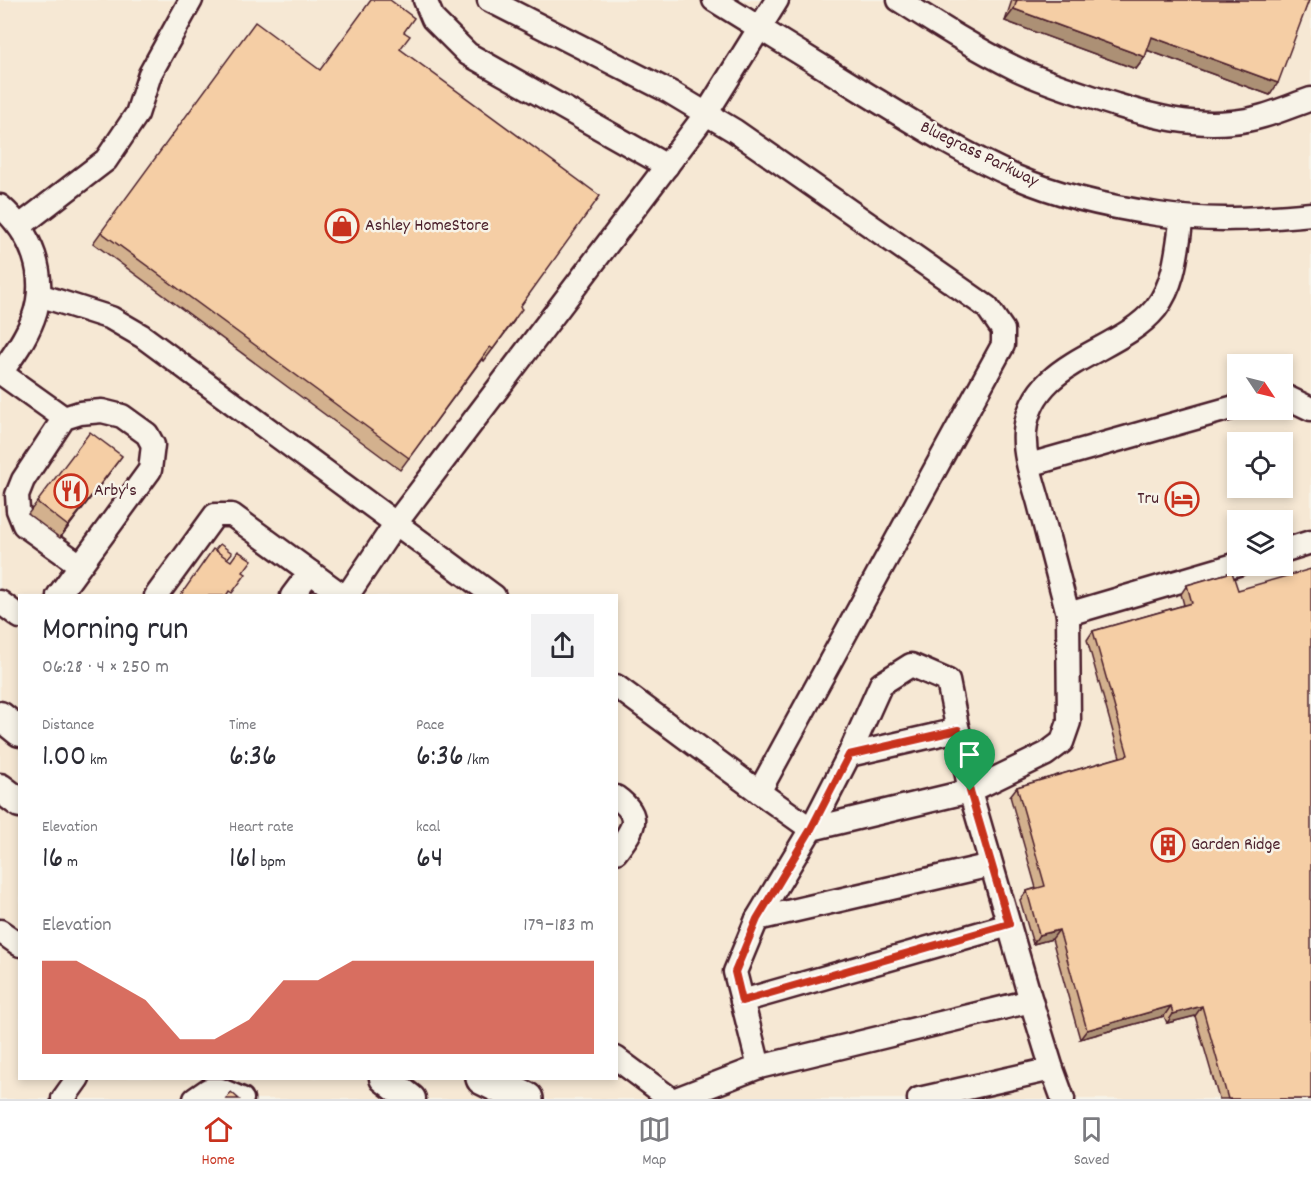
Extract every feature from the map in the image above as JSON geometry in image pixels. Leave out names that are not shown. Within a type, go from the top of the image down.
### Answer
[{"type":"highway","points":[[486,1080],[526,1099]]},
{"type":"main road","points":[[0,717],[18,730]]},
{"type":"main road","points":[[0,788],[18,802]]},
{"type":"main road","points":[[387,1080],[411,1099]]},
{"type":"main road","points":[[484,1080],[506,1099]]},
{"type":"street","points":[[20,226],[106,160],[137,114],[150,74],[190,0]]},
{"type":"street","points":[[425,0],[433,20],[468,54],[667,165]]},
{"type":"street","points":[[489,0],[670,92],[735,130],[987,307],[1003,330],[1003,345],[759,792]]},
{"type":"street","name":"Bluegrass Parkway","points":[[714,0],[944,142],[1017,177],[1110,206],[1182,217],[1261,219],[1311,214]]},
{"type":"street","points":[[346,594],[396,523],[706,114],[777,0]]},
{"type":"street","points":[[899,0],[957,37],[1019,70],[1086,95],[1160,118],[1197,124],[1234,122],[1268,116],[1311,99]]},
{"type":"street","points":[[0,206],[20,226],[30,243],[39,271],[36,311],[21,346],[1,374],[64,418]]},
{"type":"street","points":[[618,687],[811,829],[970,791],[1046,754],[1062,742],[1069,722],[1068,614],[1029,465],[1025,433],[1029,412],[1042,389],[1060,372],[1137,326],[1155,308],[1168,288],[1182,217]]},
{"type":"street","points":[[39,295],[111,318],[142,336],[491,594]]},
{"type":"street","points":[[1293,400],[1311,409]]},
{"type":"street","points":[[1029,465],[1227,409]]},
{"type":"street","points":[[59,594],[150,470],[153,445],[147,434],[122,416],[102,411],[80,413],[64,418],[23,480],[17,495],[18,510],[24,525],[80,565]]},
{"type":"street","points":[[157,594],[214,515],[232,515],[342,594]]},
{"type":"street","points":[[1293,547],[1311,542]]},
{"type":"street","points":[[1068,614],[1227,567]]},
{"type":"street","points":[[294,594],[310,572]]},
{"type":"street","points":[[0,602],[18,615]]},
{"type":"street","points":[[759,1067],[735,972],[757,919],[811,829],[849,755],[880,684],[912,664],[948,681],[970,791],[1031,1001],[1063,1099]]},
{"type":"street","points":[[849,755],[958,730]]},
{"type":"street","points":[[618,798],[630,807],[634,820],[631,832],[618,849]]},
{"type":"street","points":[[757,919],[991,865]]},
{"type":"street","points":[[742,1001],[1009,924]]},
{"type":"street","points":[[0,931],[18,944]]},
{"type":"street","points":[[676,1099],[759,1067],[1031,1001]]},
{"type":"street","points":[[618,1059],[671,1099]]},
{"type":"street","points":[[919,1099],[1052,1069]]},
{"type":"street","points":[[63,1099],[77,1080]]},
{"type":"street","points":[[195,1099],[208,1090],[221,1090],[242,1099]]},
{"type":"shaded area","points":[[0,0],[1311,0],[1311,1099],[0,1099]]},
{"type":"building","name":"Ashley HomeStore","points":[[371,0],[390,0],[414,18],[404,32],[410,36],[400,49],[600,196],[520,307],[522,309],[493,349],[490,347],[409,458],[101,232],[255,22],[320,70]]},
{"type":"building","points":[[1017,0],[1309,0],[1278,83],[1152,37],[1145,57],[1014,9]]},
{"type":"building","name":"Arby's","points":[[90,432],[122,456],[68,526],[37,502]]},
{"type":"building","points":[[220,544],[232,553],[227,559],[215,550]]},
{"type":"building","points":[[213,549],[231,561],[238,551],[252,560],[243,572],[246,574],[232,593],[229,591],[227,594],[181,594]]},
{"type":"building","name":"Garden Ridge","points":[[1311,569],[1311,1099],[1228,1099],[1202,1006],[1173,1014],[1171,1006],[1087,1030],[1059,930],[1039,935],[1027,891],[1045,886],[1017,787],[1128,755],[1093,631],[1192,603],[1187,585],[1227,573],[1227,576],[1233,576],[1238,590]]},
{"type":"building","points":[[231,1092],[239,1099],[226,1099]]},
{"type":"place","name":"Ashley HomeStore","points":[[342,226]]},
{"type":"place","name":"Arby's","points":[[71,491]]},
{"type":"place","name":"Tru","points":[[1182,499]]},
{"type":"place","name":"Garden Ridge","points":[[1168,845]]},
{"type":"route","points":[[958,730],[970,791],[1009,924],[742,1001],[735,972],[757,919],[811,829],[849,755],[958,730]]}]
